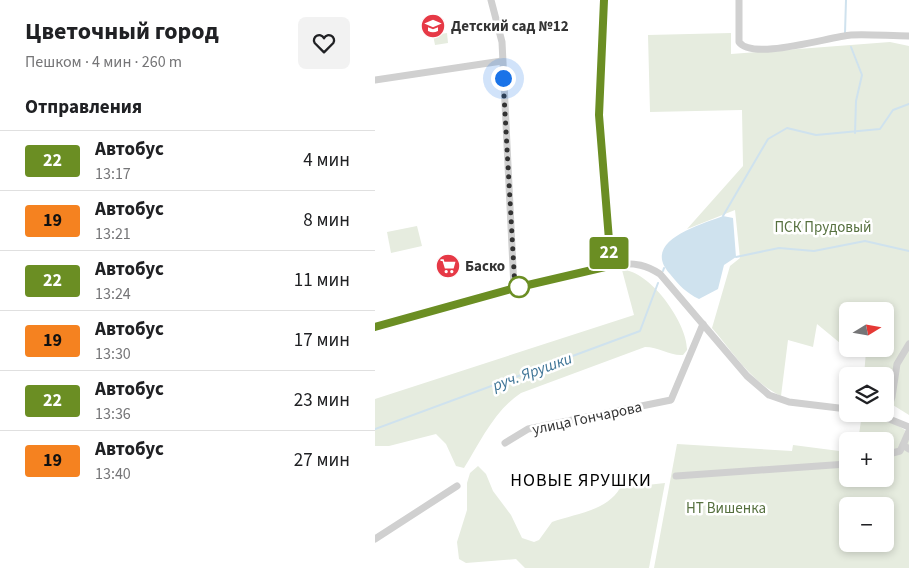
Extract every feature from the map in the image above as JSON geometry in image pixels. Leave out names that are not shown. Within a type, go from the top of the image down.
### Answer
[{"type":"street","points":[[491,0],[502,42],[515,288]]},
{"type":"street","points":[[604,0],[599,115],[609,240],[609,256],[605,267]]},
{"type":"street","points":[[739,0],[739,42],[746,48],[765,50],[851,35],[909,36]]},
{"type":"street","points":[[375,80],[502,61]]},
{"type":"street","points":[[375,327],[515,288],[605,267],[635,263],[647,265],[660,274],[747,376],[769,395],[789,402],[839,409]]},
{"type":"street","name":"улица Гончарова","points":[[505,443],[528,429],[671,400],[703,324]]},
{"type":"street","points":[[894,384],[897,364],[909,344]]},
{"type":"street","points":[[894,420],[909,427]]},
{"type":"street","points":[[894,452],[906,447],[909,431]]},
{"type":"street","points":[[677,476],[839,465]]},
{"type":"street","points":[[375,539],[457,486]]},
{"type":"green space","points":[[447,33],[448,43],[435,45],[433,35]]},
{"type":"green space","name":"ПСК Прудовый","points":[[731,33],[731,54],[890,42],[909,46],[909,415],[894,406],[894,367],[865,367],[865,358],[894,358],[894,302],[839,302],[839,342],[817,324],[813,347],[788,340],[781,396],[761,383],[735,356],[712,328],[730,266],[740,258],[735,210],[687,229],[743,166],[742,110],[650,112],[648,35]]},
{"type":"green space","points":[[417,226],[422,246],[391,253],[387,232]]},
{"type":"green space","points":[[622,270],[633,272],[644,279],[665,300],[674,313],[686,339],[687,350],[683,355],[645,347],[521,393],[511,400],[496,418],[482,437],[464,468],[456,466],[446,444],[436,434],[389,446],[375,446],[375,399],[634,315]]},
{"type":"green space","name":"НТ Вишенка","points":[[861,422],[891,422],[905,430],[904,437],[909,441],[909,568],[654,568],[677,444],[792,451],[793,445],[839,451],[839,487],[894,487],[894,432],[859,432]]},
{"type":"green space","points":[[478,466],[486,474],[493,491],[511,515],[522,538],[534,542],[539,540],[552,522],[599,507],[614,496],[620,488],[665,483],[649,568],[525,568],[516,559],[466,563],[459,559],[457,542],[467,510],[467,483],[470,473]]},
{"type":"water","points":[[723,216],[733,218],[736,257],[724,265],[718,289],[699,299],[683,288],[670,274],[663,262],[662,252],[677,236]]},
{"type":"waterway","points":[[845,33],[846,0]]},
{"type":"waterway","points":[[851,47],[862,75],[856,101],[855,133]]},
{"type":"waterway","points":[[723,216],[768,139],[787,128],[816,135],[880,129],[893,110],[909,104]]},
{"type":"waterway","points":[[736,257],[779,248],[814,251],[865,241],[909,251]]},
{"type":"waterway","name":"руч. Ярушки","points":[[375,429],[640,331],[658,283]]},
{"type":"bus line","name":"22","points":[[375,327],[515,288],[605,267],[609,256],[609,240],[599,115],[604,0]]},
{"type":"place","name":"Детский сад №12","points":[[433,26]]},
{"type":"place","name":"Баско","points":[[448,266]]},
{"type":"district","name":"НОВЫЕ ЯРУШКИ","points":[[581,480]]},
{"type":"route","points":[[503,78],[515,288],[519,287]]}]
